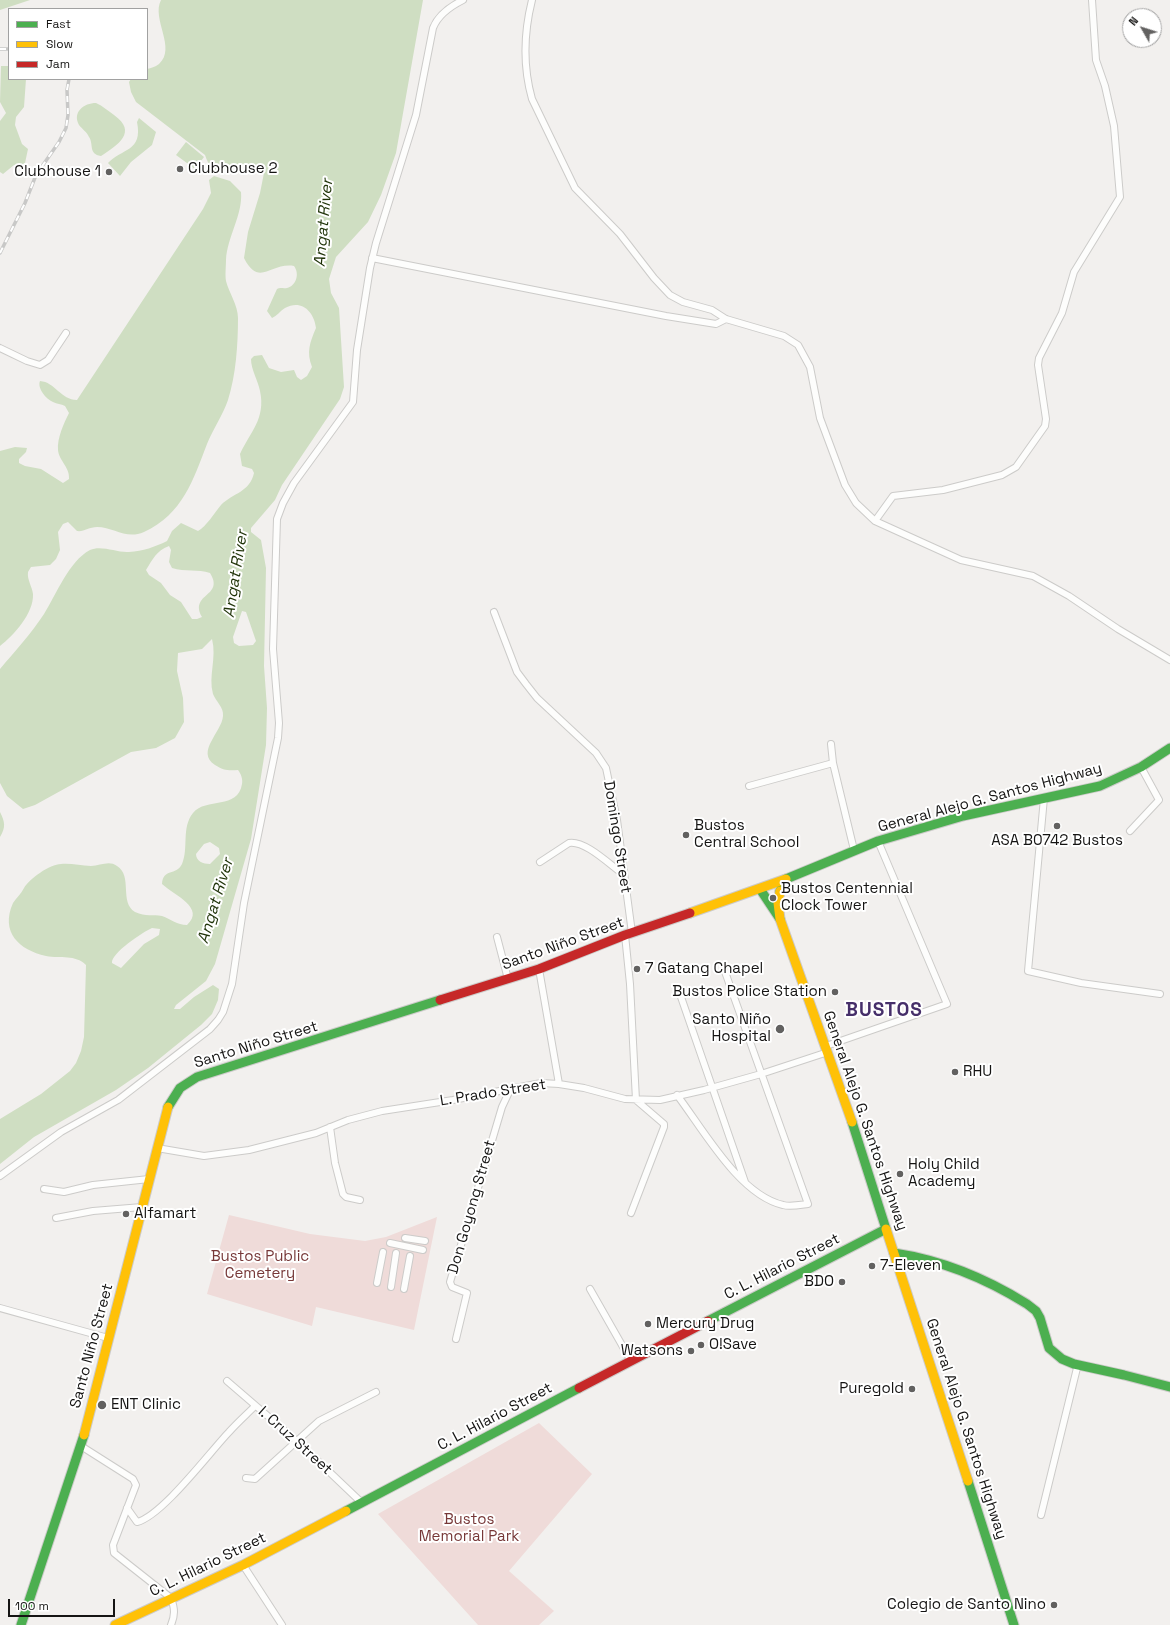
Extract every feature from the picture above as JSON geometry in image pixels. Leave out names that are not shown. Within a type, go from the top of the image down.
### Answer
[{"type":"main road","name":"General Alejo G. Santos Highway","points":[[1014,1625],[939,1388],[827,1049],[780,920],[778,899],[782,885],[786,879],[854,850],[878,841],[963,816],[1100,786],[1141,767],[1170,748]]},
{"type":"main road","name":"Santo Niño Street","points":[[21,1625],[81,1446],[168,1105],[180,1087],[192,1079],[539,969],[629,934],[786,879]]},
{"type":"main road","points":[[760,889],[780,920]]},
{"type":"main road","name":"C. L. Hilario Street","points":[[115,1625],[243,1565],[886,1229]]},
{"type":"main road","points":[[894,1253],[920,1257],[949,1267],[989,1283],[1022,1301],[1034,1310],[1040,1317],[1044,1342],[1049,1350],[1063,1360],[1148,1380],[1170,1387]]},
{"type":"street","points":[[0,1176],[61,1132],[118,1100],[210,1028],[223,1012],[232,984],[244,903],[278,738],[279,723],[273,649],[277,519],[283,503],[294,483],[353,402],[357,350],[372,258],[416,114],[433,28],[437,20],[452,6],[463,0]]},
{"type":"street","points":[[532,0],[527,19],[525,55],[529,89],[575,188],[620,234],[654,278],[670,295],[682,302],[712,310],[726,319],[784,336],[798,345],[810,366],[820,418],[845,485],[856,503],[875,520],[961,560],[1033,576],[1069,596],[1118,629],[1170,660]]},
{"type":"street","points":[[875,520],[893,496],[943,490],[1002,475],[1016,467],[1045,426],[1046,419],[1038,365],[1039,358],[1062,313],[1074,272],[1120,197],[1114,126],[1105,86],[1096,60],[1092,0]]},
{"type":"street","points":[[372,258],[666,316],[716,324],[726,319]]},
{"type":"street","points":[[0,348],[27,361],[40,365],[48,360],[66,334]]},
{"type":"street","name":"Domingo Street","points":[[494,612],[517,672],[526,684],[603,760],[611,786],[623,874],[629,934],[636,1100]]},
{"type":"street","points":[[831,744],[833,763],[854,850]]},
{"type":"street","points":[[749,786],[833,763]]},
{"type":"street","points":[[1130,831],[1159,800],[1141,767]]},
{"type":"street","points":[[1044,798],[1028,971],[1081,983],[1160,994]]},
{"type":"street","name":"L. Prado Street","points":[[157,1148],[204,1156],[249,1150],[382,1111],[510,1090],[541,1083],[584,1088],[626,1099],[660,1100],[712,1088],[761,1074],[947,1004],[878,841]]},
{"type":"street","points":[[540,862],[569,843],[574,842],[589,849],[623,874]]},
{"type":"street","points":[[497,937],[508,979]]},
{"type":"street","points":[[539,969],[559,1084]]},
{"type":"street","points":[[677,1095],[724,1160],[746,1185],[767,1199],[784,1206],[808,1204],[724,969]]},
{"type":"street","points":[[680,997],[746,1185]]},
{"type":"street","name":"Don Goyong Street","points":[[456,1340],[467,1293],[452,1287],[450,1282],[502,1107],[510,1090]]},
{"type":"street","points":[[631,1213],[664,1127],[664,1124],[636,1100]]},
{"type":"street","points":[[330,1127],[335,1163],[343,1194],[346,1197],[360,1200]]},
{"type":"street","points":[[44,1189],[64,1192],[93,1185],[149,1179]]},
{"type":"street","points":[[56,1218],[93,1211],[142,1207]]},
{"type":"street","points":[[405,1238],[425,1241]]},
{"type":"street","points":[[390,1243],[423,1250]]},
{"type":"street","points":[[377,1283],[383,1252]]},
{"type":"street","points":[[391,1287],[396,1254]]},
{"type":"street","points":[[404,1289],[410,1256]]},
{"type":"street","points":[[590,1288],[631,1361]]},
{"type":"street","points":[[0,1308],[108,1338]]},
{"type":"street","points":[[1041,1515],[1078,1364]]},
{"type":"street","name":"I. Cruz Street","points":[[227,1381],[298,1442],[362,1503]]},
{"type":"street","points":[[246,1478],[256,1479],[298,1442],[319,1421],[376,1392]]},
{"type":"street","points":[[127,1508],[137,1522],[144,1520],[166,1504],[229,1432],[255,1406]]},
{"type":"street","points":[[81,1446],[133,1479],[136,1486],[112,1545],[114,1553],[171,1598],[174,1608],[174,1617],[171,1625]]},
{"type":"street","points":[[243,1565],[282,1625]]},
{"type":"green space","name":"Bustos Public Cemetery","points":[[229,1215],[310,1234],[365,1241],[386,1237],[437,1217],[414,1330],[316,1307],[312,1326],[207,1294]]},
{"type":"green space","name":"Bustos Memorial Park","points":[[539,1423],[592,1474],[509,1571],[554,1611],[539,1625],[478,1625],[378,1514]]},
{"type":"water","points":[[0,0],[30,0],[0,10]]},
{"type":"water","name":"Angat River","points":[[161,0],[423,0],[396,153],[381,195],[368,222],[336,257],[329,279],[331,293],[339,308],[344,387],[340,399],[282,485],[275,500],[251,528],[251,532],[261,540],[266,568],[264,666],[267,708],[266,745],[251,839],[215,964],[206,981],[176,1005],[174,1009],[180,1009],[194,997],[213,985],[219,989],[218,1000],[212,1014],[201,1025],[148,1068],[116,1090],[34,1137],[0,1164],[0,1119],[41,1094],[70,1071],[76,1063],[81,1051],[84,1037],[86,965],[77,959],[52,957],[36,953],[20,944],[14,938],[9,923],[13,903],[30,880],[51,866],[65,864],[94,866],[111,863],[122,870],[126,882],[126,896],[130,908],[135,912],[162,916],[177,923],[187,925],[192,919],[193,913],[191,907],[162,884],[163,879],[167,874],[179,868],[182,864],[185,851],[187,825],[193,813],[206,805],[228,800],[234,797],[239,792],[242,784],[242,777],[238,770],[226,770],[215,765],[210,760],[208,754],[208,748],[219,729],[223,716],[220,705],[213,694],[211,680],[214,653],[212,639],[202,649],[178,653],[177,671],[183,698],[184,722],[175,738],[156,748],[131,752],[35,805],[23,809],[7,796],[0,783],[0,669],[39,621],[69,570],[82,555],[90,550],[99,548],[129,552],[149,548],[167,541],[172,531],[181,523],[198,531],[207,523],[221,505],[249,484],[254,473],[252,469],[242,466],[240,454],[256,425],[261,410],[260,391],[251,363],[251,359],[254,356],[262,355],[269,368],[281,372],[294,370],[297,377],[301,380],[307,376],[312,367],[309,352],[316,328],[313,316],[310,312],[306,308],[296,305],[285,308],[272,318],[267,311],[277,289],[287,288],[293,285],[297,276],[296,269],[294,266],[286,266],[260,273],[250,267],[244,258],[248,232],[260,193],[264,173],[254,166],[246,164],[216,170],[210,165],[205,155],[136,102],[131,92],[129,82],[130,80],[148,80],[148,69],[158,65],[164,57],[166,50],[159,16]],"holes":[[[169,546],[171,550],[169,562],[172,568],[210,573],[213,581],[213,587],[200,603],[199,609],[202,617],[192,619],[181,602],[170,595],[161,583],[149,575],[146,570],[155,556],[161,550]],[[242,611],[246,612],[256,641],[253,645],[239,646],[234,643],[233,637]],[[210,842],[219,848],[220,854],[210,864],[200,862],[197,859],[196,854],[204,844]],[[152,928],[160,929],[159,935],[144,944],[121,968],[112,963],[113,959],[122,949],[135,938]]]},
{"type":"water","points":[[1,66],[8,66],[8,80],[26,80],[24,107],[16,117],[15,125],[22,144],[28,149],[25,163],[20,167],[14,165],[3,174],[0,172],[0,121],[6,113],[0,102]]},
{"type":"water","points":[[92,103],[96,103],[121,121],[125,133],[119,143],[101,156],[94,153],[88,135],[79,125],[77,120],[80,109]]},
{"type":"water","points":[[139,118],[156,132],[152,145],[131,162],[120,176],[108,163],[134,144],[137,139],[137,122]]},
{"type":"water","points":[[186,142],[204,157],[195,169],[176,155]]},
{"type":"water","points":[[214,176],[230,181],[241,192],[240,209],[229,243],[226,260],[226,281],[238,313],[237,349],[235,370],[228,400],[209,438],[197,470],[185,495],[177,506],[157,525],[144,532],[131,535],[97,527],[77,531],[68,522],[63,524],[58,532],[60,550],[56,559],[50,565],[31,567],[28,572],[28,578],[33,594],[27,616],[17,630],[0,646],[0,451],[15,447],[27,448],[26,452],[19,459],[19,463],[25,466],[41,469],[63,483],[69,479],[68,471],[59,454],[58,445],[61,431],[69,413],[65,406],[50,401],[45,396],[39,384],[40,381],[50,384],[67,397],[77,400],[203,209],[211,193],[209,180]]},
{"type":"water","points":[[0,812],[4,824],[0,837]]},
{"type":"railway","points":[[0,49],[8,49]]},
{"type":"railway","points":[[0,253],[25,203],[36,175],[59,142],[66,128],[68,115],[67,90],[69,80]]},
{"type":"traffic: fast","points":[[780,891],[786,879],[878,841],[963,816],[1100,786],[1141,767],[1170,748]]},
{"type":"traffic: fast","points":[[760,889],[780,919]]},
{"type":"traffic: fast","points":[[168,1107],[180,1088],[197,1077],[440,1000]]},
{"type":"traffic: fast","points":[[708,1321],[886,1229],[852,1122]]},
{"type":"traffic: fast","points":[[894,1253],[929,1260],[963,1272],[996,1286],[1027,1304],[1036,1311],[1040,1318],[1049,1348],[1062,1359],[1074,1364],[1170,1387]]},
{"type":"traffic: fast","points":[[346,1511],[579,1388]]},
{"type":"traffic: fast","points":[[21,1625],[84,1435]]},
{"type":"traffic: fast","points":[[968,1481],[1014,1625]]},
{"type":"traffic: slow","points":[[690,913],[786,879]]},
{"type":"traffic: slow","points":[[780,891],[778,903],[780,919],[852,1122]]},
{"type":"traffic: slow","points":[[84,1435],[168,1107]]},
{"type":"traffic: slow","points":[[886,1229],[968,1481]]},
{"type":"traffic: slow","points":[[115,1625],[243,1565],[346,1511]]},
{"type":"traffic: jam","points":[[440,1000],[539,969],[625,935],[690,913]]},
{"type":"traffic: jam","points":[[579,1388],[708,1321]]},
{"type":"place","name":"Clubhouse 2","points":[[180,169]]},
{"type":"place","name":"Clubhouse 1","points":[[109,172]]},
{"type":"place","name":"ASA B0742 Bustos","points":[[1057,826]]},
{"type":"place","name":"Bustos Central School","points":[[686,835]]},
{"type":"place","name":"Bustos Centennial Clock Tower","points":[[773,898]]},
{"type":"place","name":"7 Gatang Chapel","points":[[637,969]]},
{"type":"place","name":"Bustos Police Station","points":[[835,992]]},
{"type":"place","name":"Santo Niño Hospital","points":[[780,1029]]},
{"type":"place","name":"RHU","points":[[955,1072]]},
{"type":"place","name":"Holy Child Academy","points":[[900,1174]]},
{"type":"place","name":"Alfamart","points":[[126,1214]]},
{"type":"place","name":"7-Eleven","points":[[872,1266]]},
{"type":"place","name":"BDO","points":[[842,1282]]},
{"type":"place","name":"Mercury Drug","points":[[648,1324]]},
{"type":"place","name":"O!Save","points":[[701,1345]]},
{"type":"place","name":"Watsons","points":[[691,1351]]},
{"type":"place","name":"Puregold","points":[[912,1389]]},
{"type":"place","name":"ENT Clinic","points":[[102,1405]]},
{"type":"place","name":"Colegio de Santo Nino","points":[[1054,1605]]},
{"type":"district","name":"BUSTOS","points":[[884,1011]]}]
